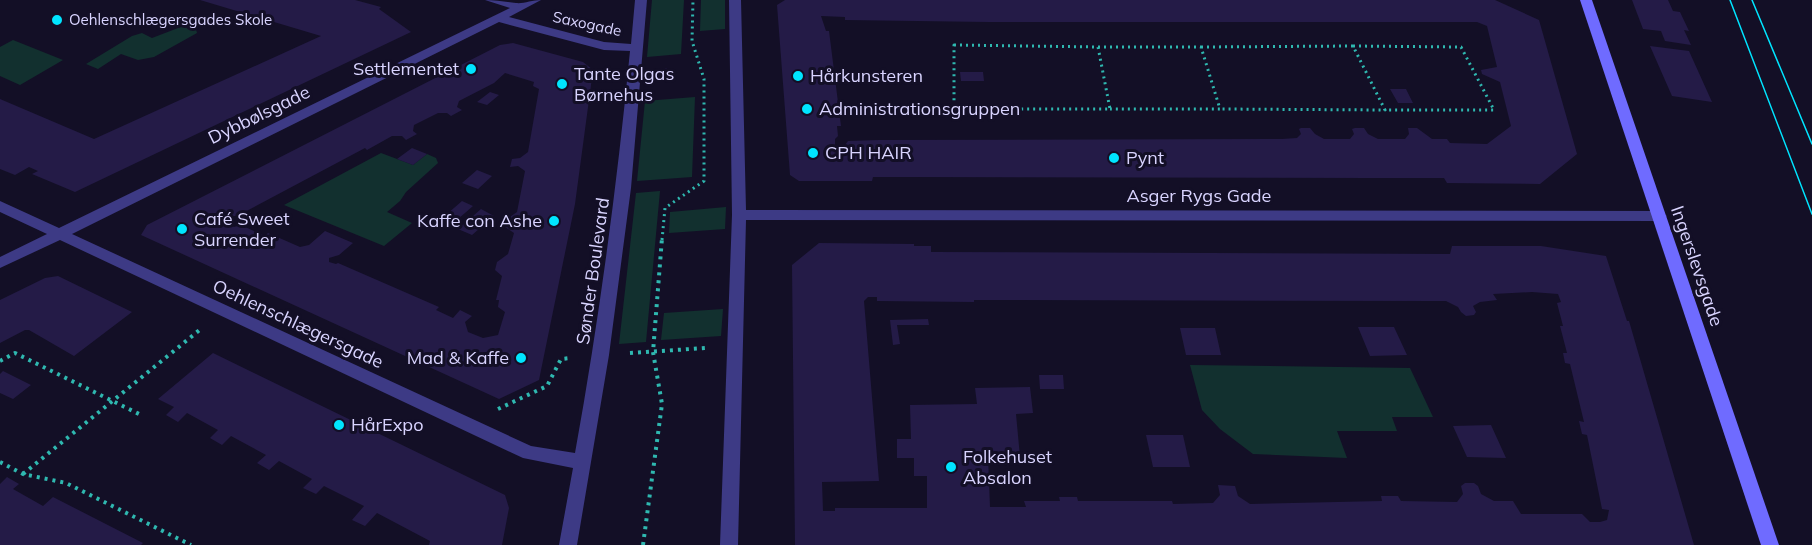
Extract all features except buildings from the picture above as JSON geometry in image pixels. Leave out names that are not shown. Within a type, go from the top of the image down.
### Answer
[{"type":"street","points":[[491,0],[519,8]]},
{"type":"street","name":"Dybbølsgade","points":[[0,263],[535,0]]},
{"type":"street","name":"Sønder Boulevard","points":[[568,545],[601,356],[624,188],[642,0]]},
{"type":"street","points":[[729,545],[739,215],[735,0]]},
{"type":"street","name":"Ingerslevsgade","points":[[1586,0],[1770,545]]},
{"type":"street","name":"Saxogade","points":[[496,18],[604,46],[636,48]]},
{"type":"street","name":"Oehlenschlægersgade","points":[[0,206],[529,453],[584,462]]},
{"type":"street","name":"Asger Rygs Gade","points":[[739,215],[1660,216]]},
{"type":"path","points":[[643,545],[662,404],[653,352],[665,208],[704,181],[704,78],[692,41],[693,0]]},
{"type":"path","points":[[954,45],[1353,46],[1461,47],[1494,110],[954,109],[954,45]]},
{"type":"path","points":[[1353,46],[1384,110]]},
{"type":"path","points":[[1098,47],[1110,109]]},
{"type":"path","points":[[1201,47],[1220,109]]},
{"type":"path","points":[[22,474],[224,311]]},
{"type":"path","points":[[0,361],[15,353],[139,414]]},
{"type":"path","points":[[0,462],[22,474],[66,483],[191,545]]},
{"type":"green space","points":[[652,0],[684,0],[681,54],[647,57]]},
{"type":"green space","points":[[701,0],[725,0],[725,29],[700,31]]},
{"type":"green space","points":[[186,25],[195,26],[197,33],[154,57],[138,60],[121,54],[98,69],[86,64],[132,36],[142,33],[152,38]]},
{"type":"green space","points":[[13,40],[63,60],[20,85],[0,76],[0,47]]},
{"type":"green space","points":[[695,97],[692,177],[637,181],[645,101]]},
{"type":"green space","points":[[381,153],[413,165],[427,154],[436,158],[438,163],[387,212],[412,223],[384,246],[284,205]]},
{"type":"green space","points":[[660,191],[646,342],[619,344],[636,193]]},
{"type":"green space","points":[[726,207],[725,229],[669,233],[670,212]]},
{"type":"green space","points":[[723,309],[721,336],[661,340],[664,313]]},
{"type":"green space","points":[[1190,365],[1410,368],[1433,417],[1392,417],[1397,431],[1337,431],[1347,458],[1253,454],[1220,429],[1202,410]]},
{"type":"tram line","points":[[1730,0],[1812,214]]},
{"type":"tram line","points":[[1752,0],[1812,144]]},
{"type":"place","name":"Oehlenschlægersgades Skole","points":[[57,20]]},
{"type":"place","name":"Settlementet","points":[[471,69]]},
{"type":"place","name":"Hårkunsteren","points":[[798,76]]},
{"type":"place","name":"Tante Olgas Børnehus","points":[[562,84]]},
{"type":"place","name":"Administrationsgruppen","points":[[807,109]]},
{"type":"place","name":"CPH HAIR","points":[[813,153]]},
{"type":"place","name":"Pynt","points":[[1114,158]]},
{"type":"place","name":"Kaffe con Ashe","points":[[554,221]]},
{"type":"place","name":"Café Sweet Surrender","points":[[182,229]]},
{"type":"place","name":"Mad & Kaffe","points":[[521,358]]},
{"type":"place","name":"HårExpo","points":[[339,425]]},
{"type":"place","name":"Folkehuset Absalon","points":[[951,467]]}]
